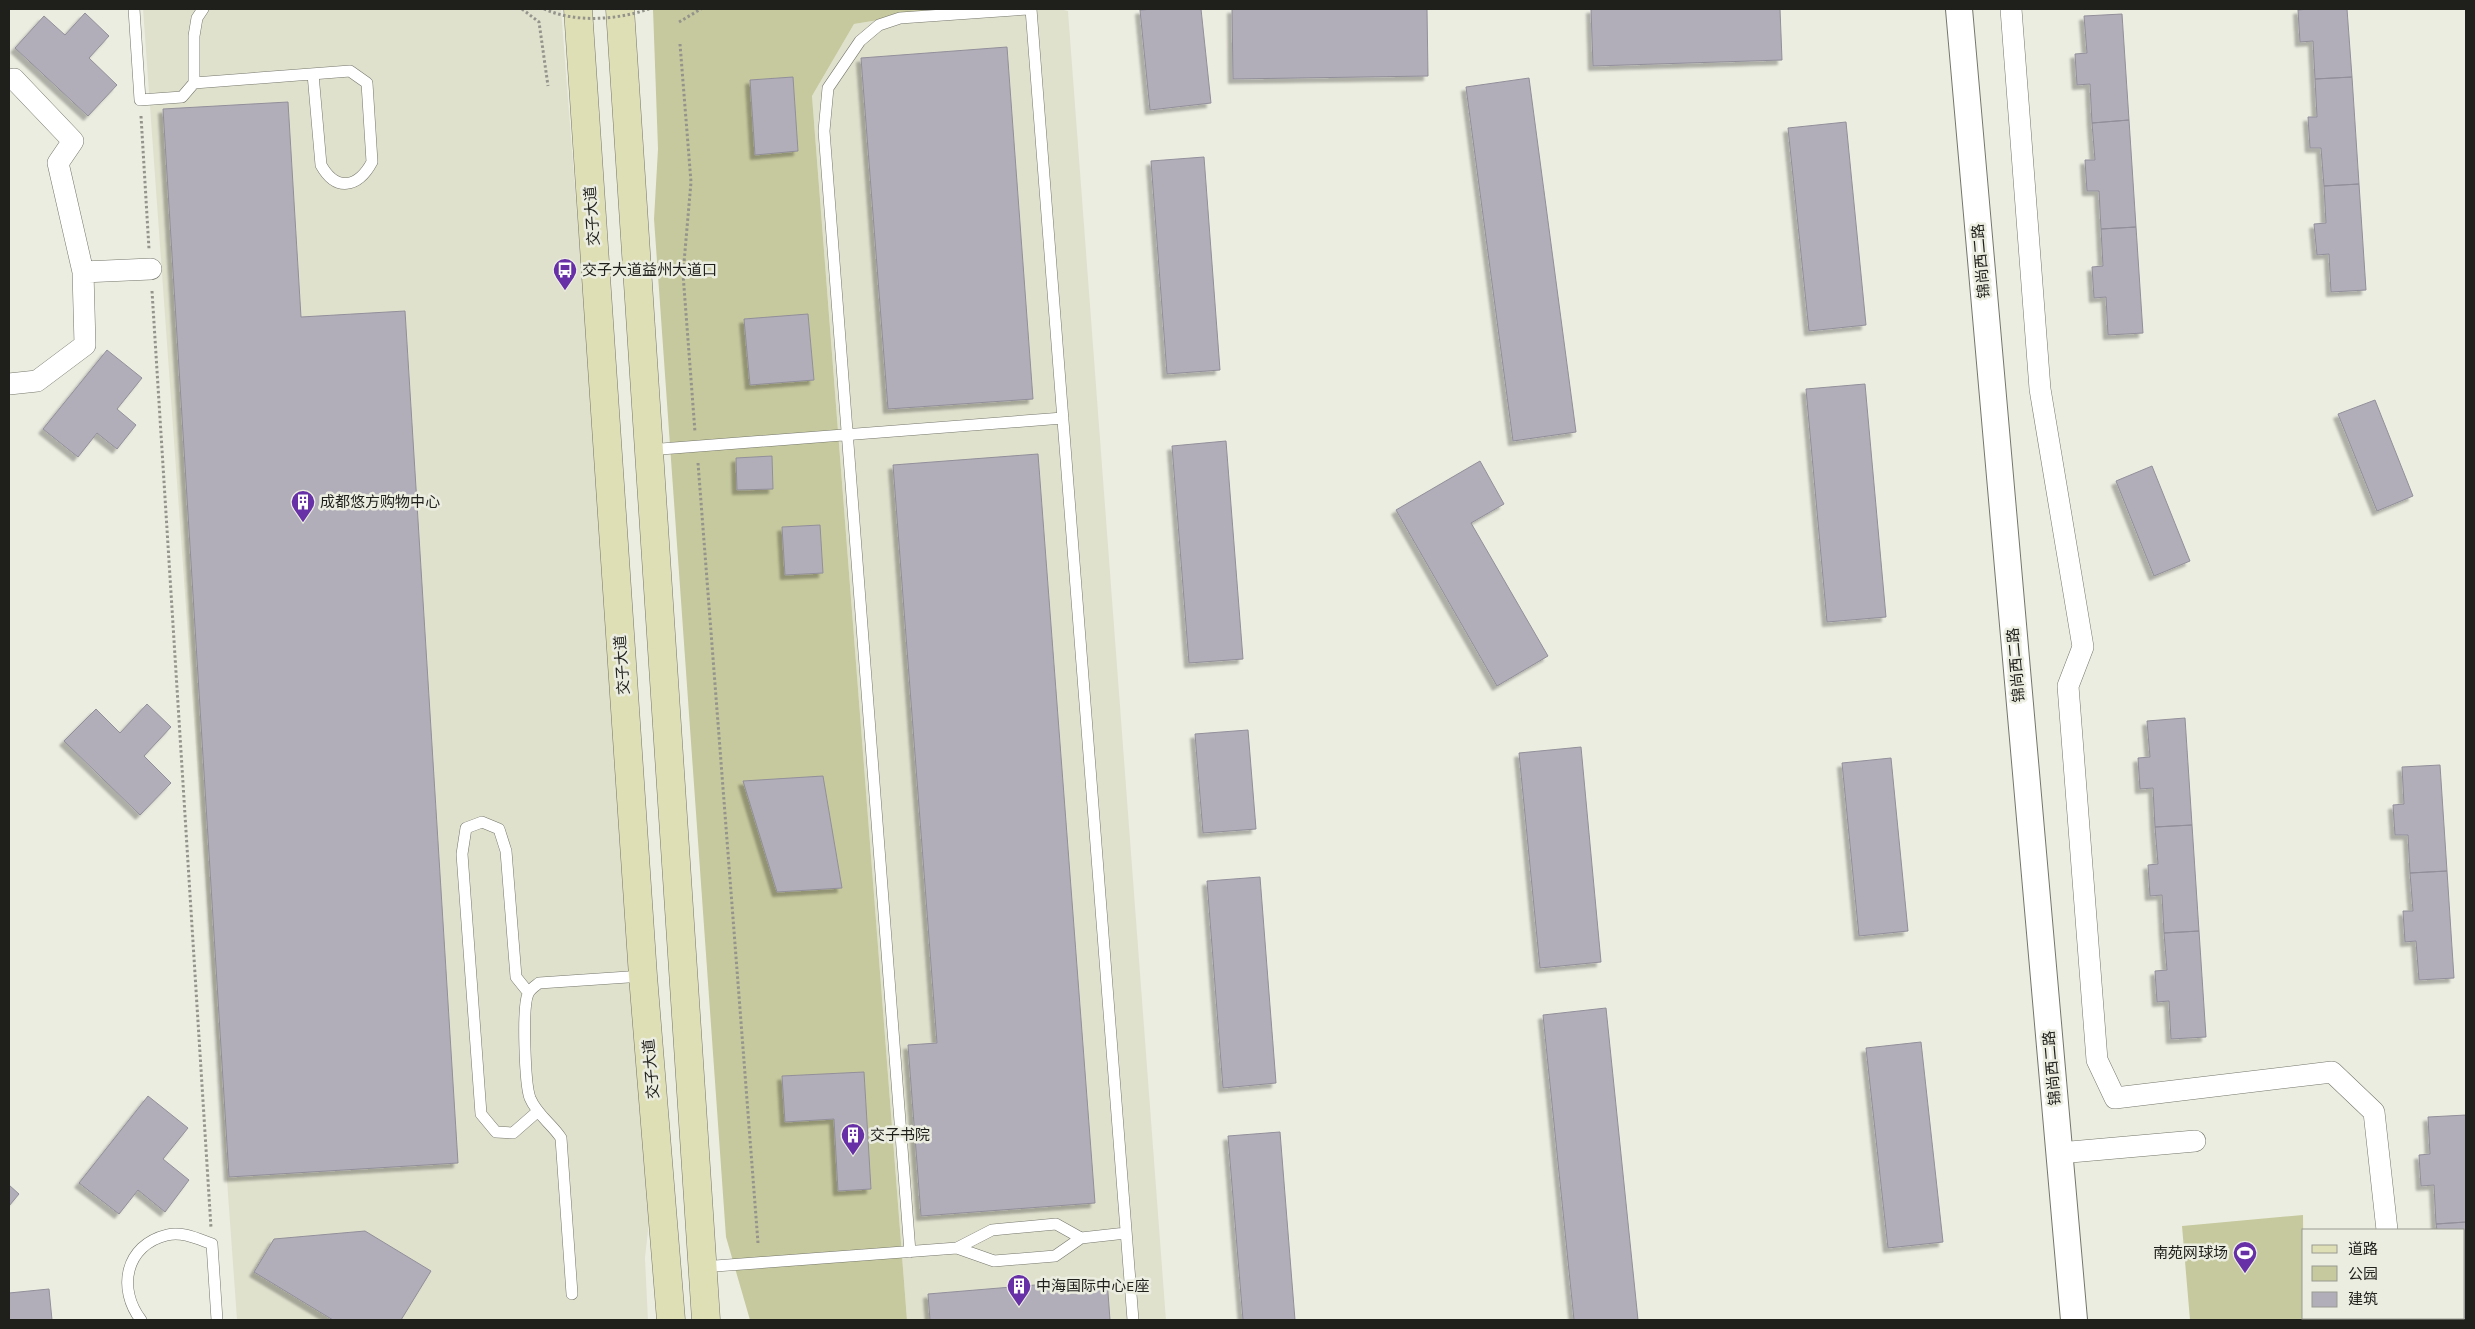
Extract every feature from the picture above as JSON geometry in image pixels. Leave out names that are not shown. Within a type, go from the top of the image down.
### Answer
[{"type":"main road","name":"交子大道","points":[[578,9],[643,976],[671,1320]]},
{"type":"main road","points":[[620,9],[706,1320]]},
{"type":"street","name":"锦尚西二路","points":[[1959,9],[2074,1320]]},
{"type":"street","points":[[2010,9],[2040,389],[2083,647],[2068,686],[2097,1060],[2115,1098],[2332,1072],[2374,1112],[2387,1229]]},
{"type":"street","points":[[9,80],[14,79],[73,141],[58,163],[84,272],[85,344],[37,381],[9,384]]},
{"type":"street","points":[[84,272],[151,269]]},
{"type":"street","points":[[2059,1153],[2195,1141]]},
{"type":"lane","points":[[134,9],[140,100],[182,97],[194,82],[194,36],[197,18],[203,9]]},
{"type":"lane","points":[[910,1252],[824,131],[828,88],[860,41],[879,25],[900,18],[1030,9],[1133,1320]]},
{"type":"lane","points":[[194,82],[350,71],[367,83],[372,162],[367,173],[355,183],[340,184],[328,178],[320,165],[313,74]]},
{"type":"lane","points":[[648,450],[1063,418]]},
{"type":"lane","points":[[528,992],[516,977],[506,850],[499,829],[482,822],[466,828],[462,854],[481,1114],[496,1132],[513,1133],[537,1112]]},
{"type":"lane","points":[[572,1294],[561,1138],[552,1125],[537,1112],[530,1096],[524,1010],[528,992],[539,983],[643,976]]},
{"type":"lane","points":[[702,1267],[957,1248],[992,1230],[1056,1224],[1081,1238]]},
{"type":"lane","points":[[957,1248],[994,1260],[1055,1256],[1081,1238],[1126,1233]]},
{"type":"lane","points":[[141,1320],[131,1307],[126,1284],[132,1262],[147,1244],[168,1235],[191,1236],[212,1244],[217,1320]]},
{"type":"path","points":[[522,9],[539,22],[548,86]]},
{"type":"path","points":[[544,9],[591,19],[630,15],[649,9]]},
{"type":"path","points":[[679,22],[701,9]]},
{"type":"path","points":[[680,44],[690,182],[683,274],[758,1242]]},
{"type":"path","points":[[140,100],[212,1244]]},
{"type":"shaded area","points":[[143,9],[561,9],[653,1186],[645,1258],[648,1320],[237,1320]]},
{"type":"shaded area","points":[[945,9],[1060,9],[1068,11],[1166,1320],[907,1320],[812,96],[854,24]]},
{"type":"green space","points":[[653,9],[945,9],[854,24],[812,96],[907,1320],[750,1320],[726,1237],[654,219],[658,149]]},
{"type":"green space","name":"南苑网球场","points":[[2303,1215],[2302,1319],[2311,1320],[2190,1320],[2182,1226]]},
{"type":"building","points":[[1201,9],[1211,103],[1150,110],[1140,10]]},
{"type":"building","points":[[1232,9],[1427,9],[1428,76],[1233,79]]},
{"type":"building","points":[[1591,9],[1780,9],[1782,60],[1593,66]]},
{"type":"building","points":[[2347,9],[2352,77],[2315,79],[2313,41],[2300,42],[2298,10]]},
{"type":"building","points":[[85,13],[109,36],[89,58],[117,85],[88,116],[15,48],[44,16],[65,35]]},
{"type":"building","points":[[2122,14],[2129,120],[2092,123],[2090,84],[2077,85],[2075,54],[2087,53],[2084,16]]},
{"type":"building","points":[[1007,47],[1033,399],[888,409],[861,58]]},
{"type":"building","points":[[793,77],[798,151],[755,155],[750,80]]},
{"type":"building","points":[[2352,77],[2359,184],[2324,186],[2321,148],[2310,148],[2308,117],[2317,117],[2315,79]]},
{"type":"building","points":[[1529,78],[1576,432],[1513,441],[1466,87]]},
{"type":"building","name":"成都悠方购物中心","points":[[288,102],[301,317],[405,311],[458,1163],[229,1177],[163,109]]},
{"type":"building","points":[[2129,120],[2136,227],[2101,229],[2099,191],[2087,191],[2085,160],[2095,160],[2092,123]]},
{"type":"building","points":[[1846,122],[1866,325],[1809,331],[1788,128]]},
{"type":"building","points":[[1204,157],[1220,370],[1167,374],[1151,161]]},
{"type":"building","points":[[2359,184],[2366,290],[2331,292],[2329,254],[2317,255],[2314,224],[2326,223],[2324,186]]},
{"type":"building","points":[[2136,227],[2143,333],[2108,335],[2106,297],[2094,298],[2092,267],[2103,266],[2101,229]]},
{"type":"building","points":[[808,314],[814,380],[750,385],[744,319]]},
{"type":"building","points":[[107,350],[142,378],[117,409],[136,425],[117,449],[97,433],[78,457],[43,429]]},
{"type":"building","points":[[1865,384],[1886,617],[1827,622],[1806,389]]},
{"type":"building","points":[[2375,400],[2413,496],[2377,511],[2338,414]]},
{"type":"building","points":[[1226,441],[1243,659],[1189,663],[1172,446]]},
{"type":"building","points":[[1038,454],[1095,1203],[921,1216],[908,1045],[937,1043],[893,465]]},
{"type":"building","points":[[772,456],[773,489],[737,490],[736,458]]},
{"type":"building","points":[[1480,461],[1504,504],[1471,523],[1548,656],[1497,686],[1396,510]]},
{"type":"building","points":[[2152,466],[2190,561],[2154,576],[2116,481]]},
{"type":"building","points":[[820,525],[823,573],[785,575],[782,527]]},
{"type":"building","points":[[147,704],[171,727],[144,756],[171,783],[140,815],[64,741],[96,709],[120,733]]},
{"type":"building","points":[[2185,718],[2192,825],[2155,827],[2153,788],[2140,789],[2138,758],[2150,757],[2147,721]]},
{"type":"building","points":[[1248,730],[1256,829],[1203,833],[1195,734]]},
{"type":"building","points":[[1581,747],[1601,962],[1540,968],[1519,753]]},
{"type":"building","points":[[1891,758],[1908,931],[1859,936],[1842,763]]},
{"type":"building","points":[[2440,765],[2447,871],[2410,873],[2408,835],[2395,835],[2393,805],[2404,804],[2402,767]]},
{"type":"building","points":[[823,776],[842,888],[777,892],[743,781]]},
{"type":"building","points":[[2192,825],[2199,931],[2164,933],[2162,895],[2150,896],[2148,865],[2158,864],[2155,827]]},
{"type":"building","points":[[2447,871],[2454,978],[2419,980],[2416,941],[2405,942],[2403,911],[2413,911],[2410,873]]},
{"type":"building","points":[[1260,877],[1276,1083],[1223,1088],[1207,881]]},
{"type":"building","points":[[2199,931],[2206,1037],[2171,1039],[2169,1001],[2157,1002],[2155,971],[2167,970],[2164,933]]},
{"type":"building","points":[[1606,1008],[1638,1320],[1574,1320],[1543,1015]]},
{"type":"building","points":[[1921,1042],[1943,1242],[1888,1248],[1866,1048]]},
{"type":"building","name":"交子书院","points":[[864,1072],[871,1189],[838,1191],[834,1119],[785,1122],[782,1076]]},
{"type":"building","points":[[148,1096],[188,1128],[163,1159],[189,1180],[165,1212],[138,1190],[119,1214],[79,1183]]},
{"type":"building","points":[[2466,1115],[2466,1222],[2436,1224],[2434,1185],[2421,1186],[2419,1155],[2430,1154],[2428,1117]]},
{"type":"building","points":[[1280,1132],[1295,1320],[1243,1320],[1228,1136]]},
{"type":"building","points":[[9,1185],[19,1194],[9,1206]]},
{"type":"building","points":[[2466,1222],[2466,1320],[2444,1320],[2465,1319],[2465,1229],[2437,1229],[2436,1224]]},
{"type":"building","points":[[365,1231],[431,1271],[401,1320],[333,1320],[254,1272],[274,1239]]},
{"type":"building","name":"中海国际中心E座","points":[[1107,1279],[1110,1320],[930,1320],[928,1294]]},
{"type":"building","points":[[49,1289],[52,1320],[9,1320],[9,1293]]},
{"type":"place","name":"交子大道益州大道口","points":[[565,291]]},
{"type":"place","name":"成都悠方购物中心","points":[[303,523]]},
{"type":"place","name":"交子书院","points":[[853,1156]]},
{"type":"place","name":"南苑网球场","points":[[2245,1274]]},
{"type":"place","name":"中海国际中心E座","points":[[1019,1307]]}]
